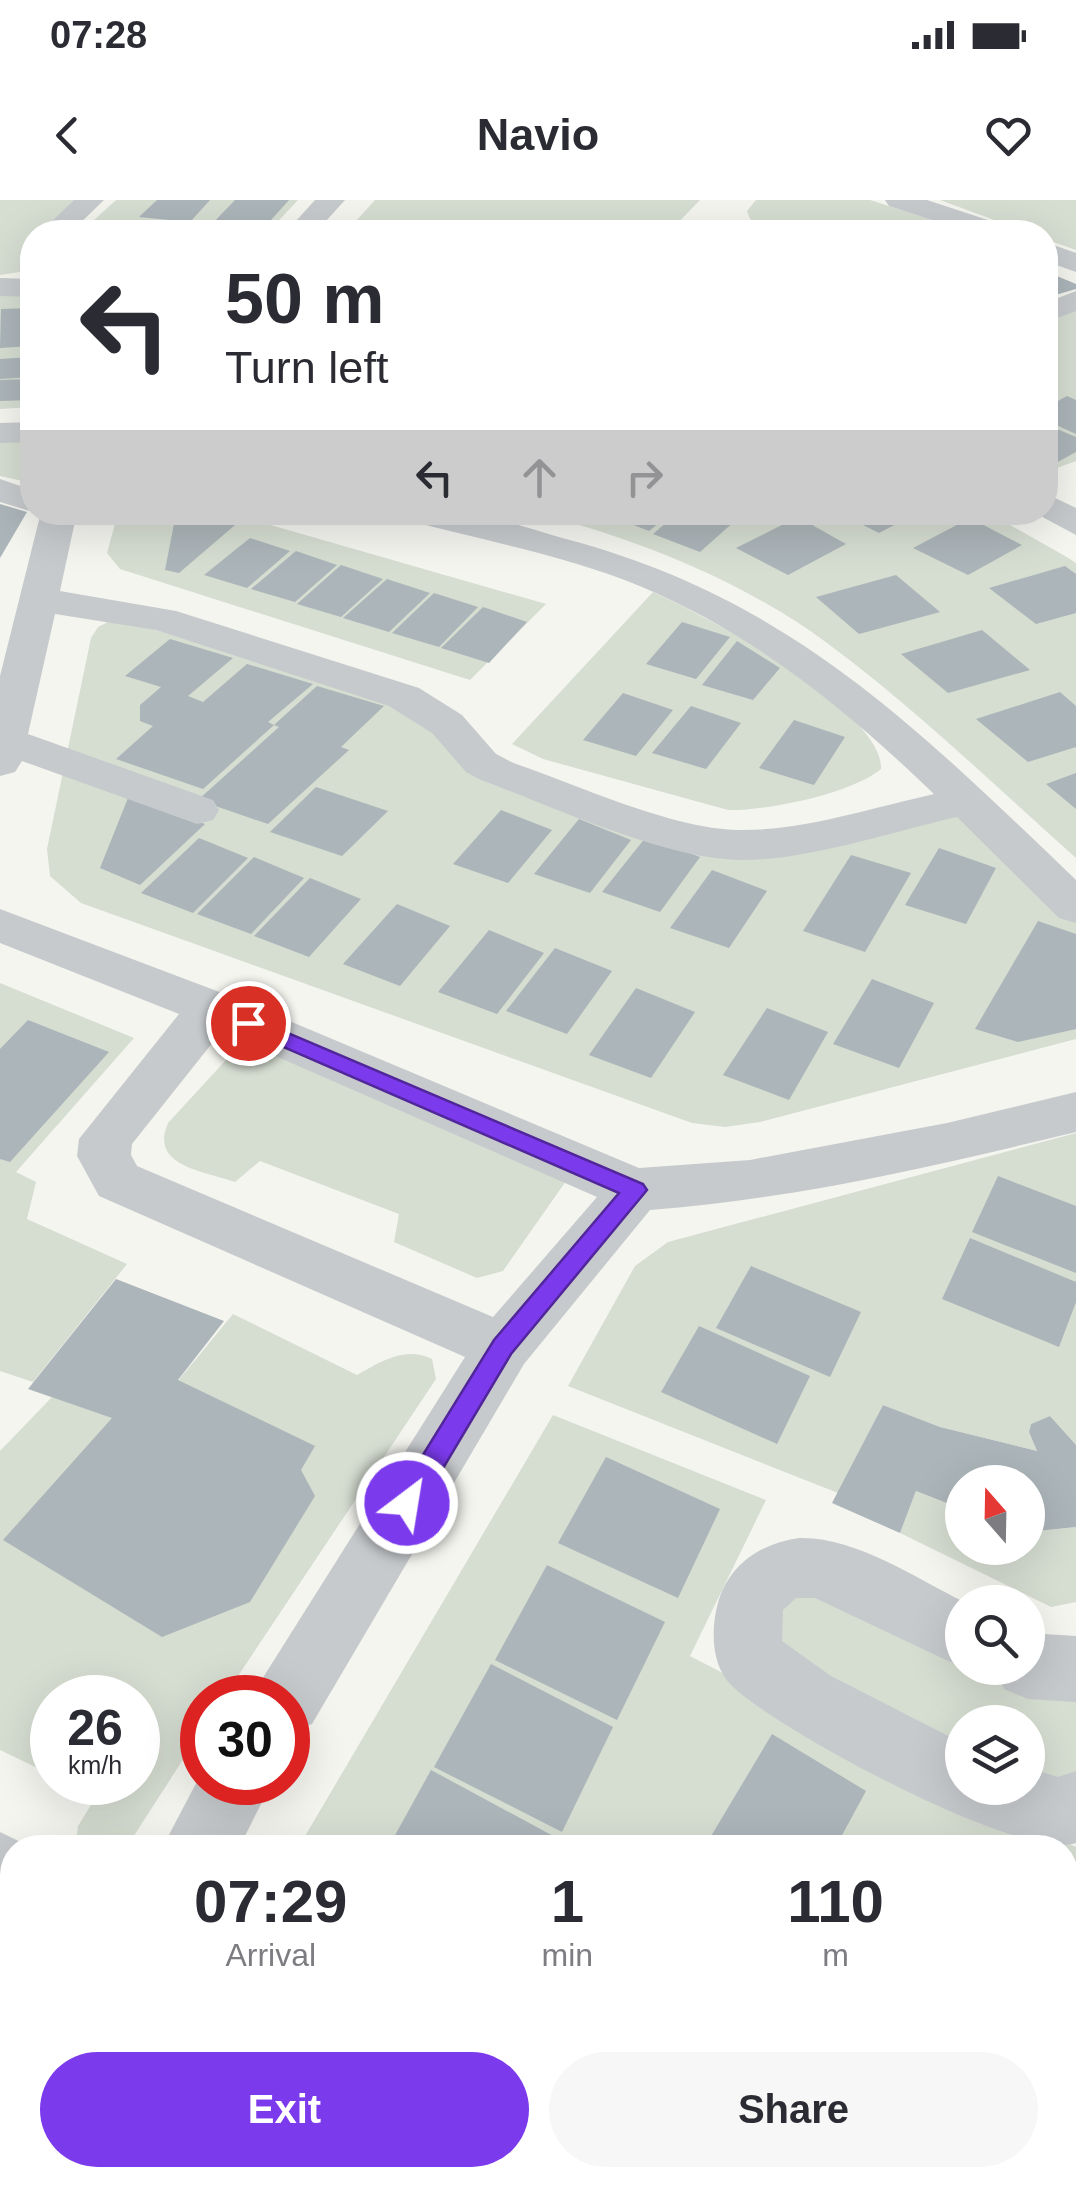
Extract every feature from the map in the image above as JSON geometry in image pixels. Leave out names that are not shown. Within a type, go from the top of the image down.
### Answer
[{"type":"street","points":[[68,220],[90,200]]},
{"type":"street","points":[[312,220],[331,200]]},
{"type":"street","points":[[899,200],[960,220]]},
{"type":"street","points":[[56,525],[2,752],[197,810]]},
{"type":"street","points":[[466,525],[656,579],[737,618],[838,688],[966,800],[1076,907]]},
{"type":"street","points":[[40,600],[152,616],[404,697],[447,724],[481,764],[496,772],[678,834],[758,844],[966,800]]},
{"type":"street","points":[[0,925],[212,1008],[635,1190],[750,1180],[947,1143],[1076,1112]]},
{"type":"street","points":[[212,1008],[106,1140],[104,1156],[118,1181],[503,1347]]},
{"type":"street","points":[[303,1675],[503,1347],[635,1190]]},
{"type":"street","points":[[945,1628],[818,1568],[792,1568],[769,1578],[746,1604],[745,1628],[752,1660],[807,1700],[945,1771]]},
{"type":"street","points":[[1045,1667],[1076,1669]]},
{"type":"street","points":[[206,1835],[223,1805]]},
{"type":"street","points":[[1032,1805],[1058,1813],[1076,1807]]},
{"type":"shaded area","points":[[0,200],[77,200],[57,220],[20,220],[20,272],[0,275]]},
{"type":"shaded area","points":[[116,200],[298,200],[279,220],[94,220]]},
{"type":"shaded area","points":[[375,200],[700,200],[681,220],[357,220]]},
{"type":"shaded area","points":[[756,200],[870,200],[932,220],[752,220],[747,211]]},
{"type":"shaded area","points":[[940,200],[1076,200],[1076,250],[1058,244],[1058,220],[994,220]]},
{"type":"shaded area","points":[[0,292],[20,293],[20,408],[0,409]]},
{"type":"shaded area","points":[[1076,310],[1076,461],[1058,468],[1058,318]]},
{"type":"shaded area","points":[[20,439],[20,480],[0,476],[0,440]]},
{"type":"shaded area","points":[[115,525],[270,525],[546,604],[470,680],[120,569],[107,553]]},
{"type":"shaded area","points":[[579,525],[1010,525],[1076,563],[1076,858],[892,694],[827,643],[724,581]]},
{"type":"shaded area","points":[[653,592],[748,642],[823,693],[874,745],[881,769],[850,786],[807,799],[728,810],[543,759],[512,744]]},
{"type":"shaded area","points":[[116,618],[394,702],[658,837],[960,816],[1076,919],[1076,1039],[760,1122],[725,1127],[692,1123],[81,903],[50,876],[47,849],[91,638],[98,627]]},
{"type":"shaded area","points":[[0,983],[134,1038],[16,1172],[36,1182],[27,1219],[127,1264],[33,1382],[0,1371]]},
{"type":"shaded area","points":[[249,1035],[571,1174],[503,1271],[477,1278],[394,1242],[399,1214],[260,1161],[235,1182],[182,1164],[166,1149],[168,1123]]},
{"type":"shaded area","points":[[1076,1133],[1076,1445],[1050,1416],[1031,1424],[1029,1432],[1037,1451],[940,1427],[883,1405],[838,1493],[568,1386],[635,1266],[668,1242]]},
{"type":"shaded area","points":[[233,1314],[357,1375],[403,1355],[432,1359],[436,1379],[239,1675],[180,1675],[180,1764],[160,1795],[160,1675],[30,1675],[30,1764],[0,1750],[0,1451],[52,1397],[140,1427]]},
{"type":"shaded area","points":[[553,1415],[766,1500],[690,1656],[945,1789],[945,1805],[977,1805],[1046,1835],[306,1835]]},
{"type":"shaded area","points":[[916,1491],[945,1502],[945,1555],[900,1533]]},
{"type":"shaded area","points":[[1076,1527],[1076,1602],[1051,1607],[1045,1604],[1045,1585],[1006,1585],[965,1565],[1045,1565],[1045,1530]]},
{"type":"shaded area","points":[[804,1587],[945,1659],[945,1685],[1076,1688],[1076,1780],[1060,1784],[1045,1781],[1045,1705],[945,1705],[945,1743],[823,1682],[772,1644],[772,1610]]},
{"type":"shaded area","points":[[91,1805],[154,1805],[134,1835],[77,1835]]},
{"type":"building","points":[[157,200],[210,200],[192,220],[139,217]]},
{"type":"building","points":[[235,200],[289,200],[271,220],[216,220]]},
{"type":"building","points":[[1058,276],[1076,284],[1076,289],[1058,294]]},
{"type":"building","points":[[20,308],[20,347],[0,348],[1,309]]},
{"type":"building","points":[[20,358],[20,378],[0,379],[0,359]]},
{"type":"building","points":[[20,379],[20,400],[0,401],[0,380]]},
{"type":"building","points":[[1067,396],[1076,400],[1076,434],[1058,426],[1058,401]]},
{"type":"building","points":[[1058,429],[1076,437],[1076,452],[1058,462]]},
{"type":"building","points":[[0,504],[20,510],[20,524],[0,558]]},
{"type":"building","points":[[174,525],[235,525],[179,573],[165,570]]},
{"type":"building","points":[[634,525],[656,525],[649,531]]},
{"type":"building","points":[[664,525],[730,525],[700,552],[653,534]]},
{"type":"building","points":[[782,525],[812,525],[846,544],[788,575],[736,548]]},
{"type":"building","points":[[863,525],[894,525],[879,533]]},
{"type":"building","points":[[957,525],[983,525],[1022,545],[968,575],[913,548]]},
{"type":"building","points":[[250,538],[290,551],[247,588],[204,575]]},
{"type":"building","points":[[296,551],[337,565],[295,602],[251,589]]},
{"type":"building","points":[[341,565],[383,579],[341,617],[297,604]]},
{"type":"building","points":[[1065,566],[1076,574],[1076,613],[1036,624],[989,588]]},
{"type":"building","points":[[896,575],[940,612],[859,634],[816,597]]},
{"type":"building","points":[[387,579],[430,593],[389,632],[343,618]]},
{"type":"building","points":[[434,593],[478,607],[439,647],[392,633]]},
{"type":"building","points":[[483,607],[527,622],[489,663],[441,648]]},
{"type":"building","points":[[682,622],[730,637],[696,679],[646,664]]},
{"type":"building","points":[[982,630],[1030,670],[948,693],[901,654]]},
{"type":"building","points":[[170,639],[233,658],[188,696],[203,702],[247,664],[313,684],[268,722],[274,725],[203,789],[116,759],[153,726],[140,721],[140,705],[161,687],[125,676]]},
{"type":"building","points":[[737,641],[780,668],[753,700],[702,685]]},
{"type":"building","points":[[317,686],[384,706],[341,747],[349,750],[268,824],[198,800],[279,727],[274,725]]},
{"type":"building","points":[[1060,692],[1076,706],[1076,747],[1028,762],[976,719]]},
{"type":"building","points":[[623,693],[673,710],[636,756],[583,740]]},
{"type":"building","points":[[691,706],[741,723],[706,769],[652,753]]},
{"type":"building","points":[[794,720],[845,737],[814,785],[759,768]]},
{"type":"building","points":[[1076,773],[1076,809],[1046,784]]},
{"type":"building","points":[[316,787],[388,811],[342,856],[270,832]]},
{"type":"building","points":[[128,798],[205,824],[140,885],[100,868]]},
{"type":"building","points":[[501,810],[552,830],[508,883],[453,864]]},
{"type":"building","points":[[579,819],[631,840],[590,893],[534,874]]},
{"type":"building","points":[[646,837],[700,857],[660,912],[602,892]]},
{"type":"building","points":[[199,838],[248,858],[193,913],[141,893]]},
{"type":"building","points":[[939,848],[996,868],[966,924],[905,905]]},
{"type":"building","points":[[851,855],[911,873],[865,952],[803,931]]},
{"type":"building","points":[[254,857],[304,878],[251,934],[197,914]]},
{"type":"building","points":[[712,870],[767,891],[729,948],[670,928]]},
{"type":"building","points":[[310,878],[361,899],[309,957],[254,936]]},
{"type":"building","points":[[397,904],[450,926],[400,986],[343,964]]},
{"type":"building","points":[[1038,921],[1076,934],[1076,1029],[1018,1042],[975,1029]]},
{"type":"building","points":[[489,930],[544,953],[497,1014],[438,992]]},
{"type":"building","points":[[555,948],[612,971],[567,1034],[506,1011]]},
{"type":"building","points":[[872,979],[934,1003],[899,1068],[833,1044]]},
{"type":"building","points":[[636,988],[695,1012],[651,1078],[589,1055]]},
{"type":"building","points":[[767,1008],[828,1032],[789,1100],[723,1075]]},
{"type":"building","points":[[28,1020],[109,1052],[10,1162],[0,1159],[0,1049]]},
{"type":"building","points":[[998,1176],[1076,1206],[1076,1273],[972,1232]]},
{"type":"building","points":[[970,1238],[1076,1282],[1076,1302],[1059,1347],[942,1299]]},
{"type":"building","points":[[751,1266],[861,1312],[830,1377],[716,1328]]},
{"type":"building","points":[[116,1279],[224,1321],[178,1380],[315,1446],[301,1470],[315,1496],[250,1602],[162,1637],[3,1540],[112,1418],[28,1389]]},
{"type":"building","points":[[699,1326],[810,1376],[777,1444],[661,1392]]},
{"type":"building","points":[[883,1405],[940,1427],[1037,1451],[1029,1432],[1031,1424],[1050,1416],[1076,1445],[1076,1527],[1045,1530],[1045,1465],[945,1465],[945,1502],[916,1491],[900,1533],[832,1503]]},
{"type":"building","points":[[606,1457],[720,1509],[678,1598],[558,1543]]},
{"type":"building","points":[[547,1565],[665,1622],[617,1720],[495,1660]]},
{"type":"building","points":[[491,1664],[613,1727],[562,1832],[434,1767]]},
{"type":"building","points":[[772,1734],[866,1791],[842,1835],[712,1835]]},
{"type":"building","points":[[431,1770],[551,1835],[395,1835]]},
{"type":"route","points":[[248,1023],[635,1190],[503,1347],[407,1503]]}]
